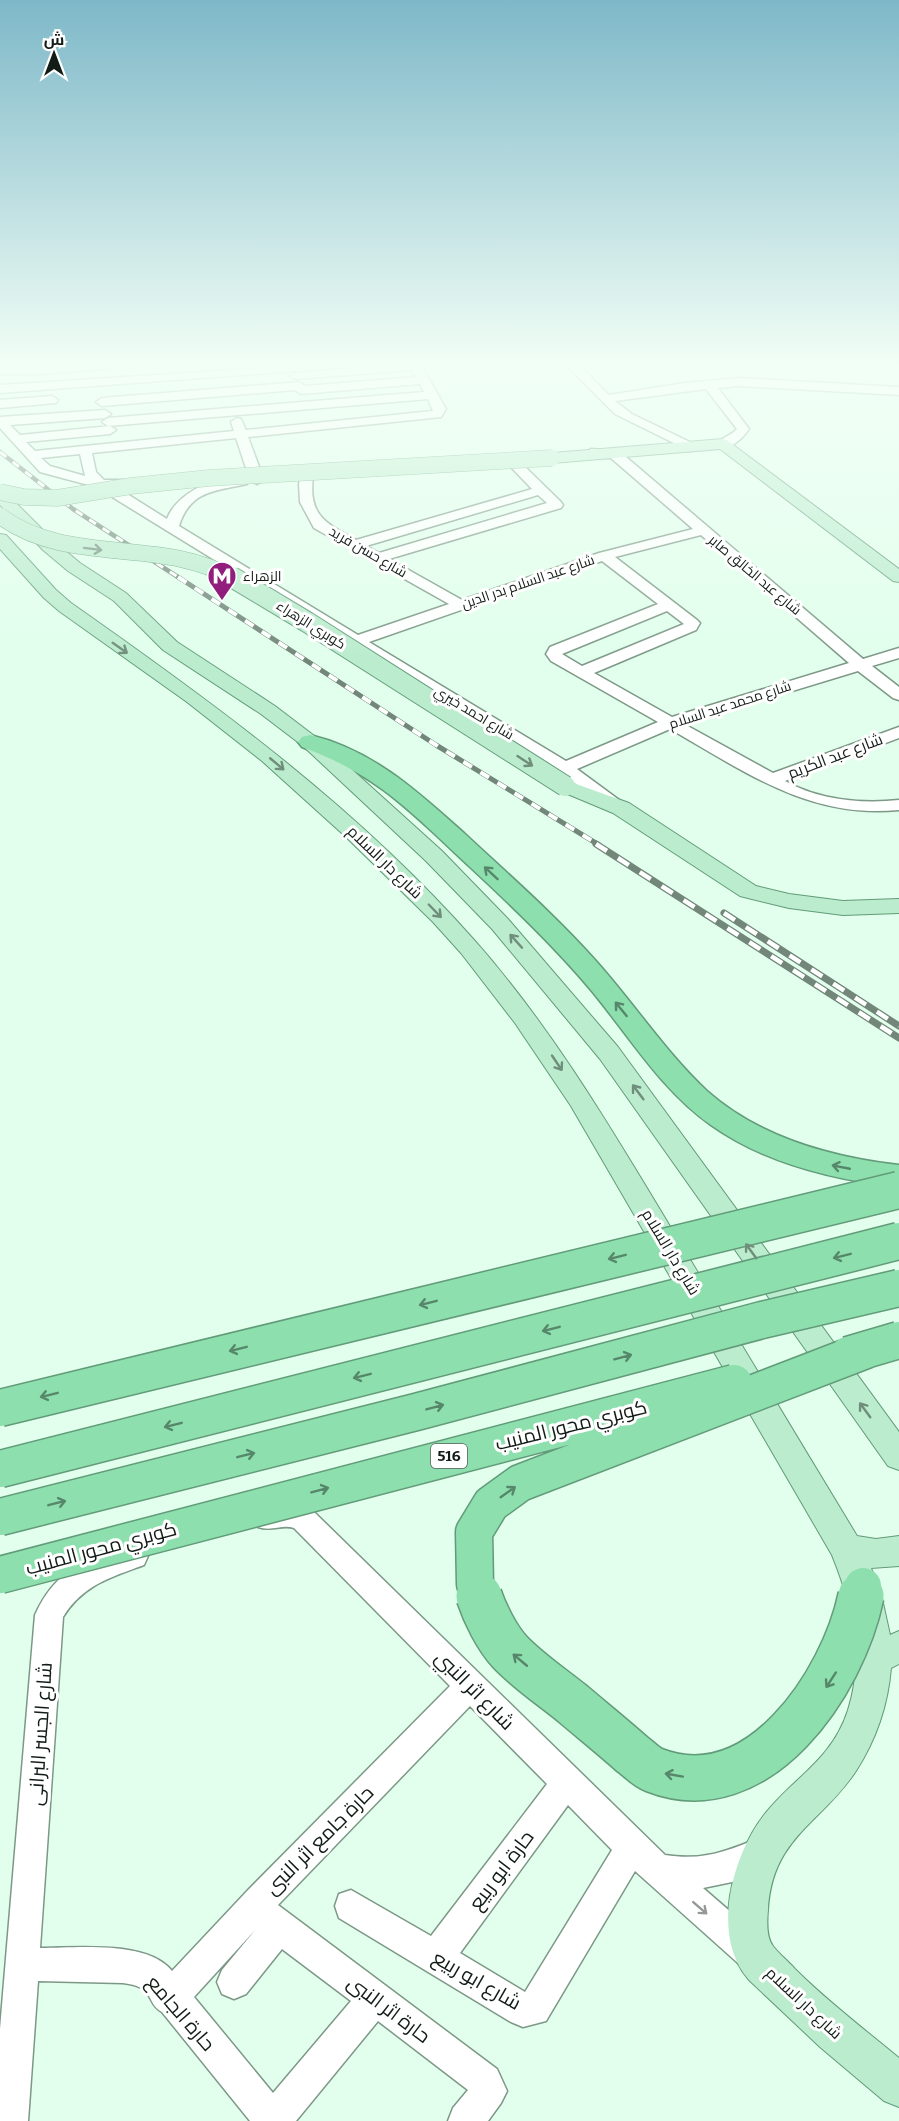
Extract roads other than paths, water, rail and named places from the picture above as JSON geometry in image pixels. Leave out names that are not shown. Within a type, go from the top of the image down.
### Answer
[{"type":"highway","points":[[310,742],[348,755],[378,772],[430,816],[572,951],[675,1076],[701,1103],[736,1127],[778,1148],[825,1164],[875,1174],[899,1176]]},
{"type":"highway","points":[[0,1408],[899,1190]]},
{"type":"highway","points":[[0,1469],[899,1241]]},
{"type":"highway","points":[[0,1517],[417,1412],[762,1320],[899,1288]]},
{"type":"highway","points":[[863,1586],[860,1609],[843,1659],[830,1682],[806,1715],[773,1746],[744,1767],[705,1777],[679,1777],[652,1770],[509,1651],[484,1610],[475,1584],[474,1532],[491,1504],[520,1484],[882,1345]]},
{"type":"highway","name":"كوبري محور المنيب","points":[[0,1575],[882,1345]]},
{"type":"main road","points":[[0,494],[57,498],[131,486],[209,478],[449,464]]},
{"type":"main road","points":[[741,464],[899,590]]},
{"type":"main road","points":[[743,464],[899,577]]},
{"type":"main road","name":"شارع دار السلام","points":[[0,494],[49,546],[74,567],[83,599]]},
{"type":"main road","name":"كوبري الزهراء","points":[[0,516],[26,533],[51,542],[183,560],[223,572],[565,777],[621,808],[748,891],[789,901],[843,908],[899,906]]},
{"type":"main road","name":"شارع دار السلام","points":[[0,539],[83,599],[204,706],[311,792],[441,917],[496,982],[553,1058],[582,1102],[847,1549],[863,1586],[873,1633],[886,1653],[872,1684],[857,1733],[844,1756],[828,1778],[775,1831],[763,1852],[748,1901],[747,1928],[756,1956],[791,1995],[899,2086]]},
{"type":"main road","points":[[83,599],[128,605]]},
{"type":"main road","name":"شارع دار السلام","points":[[83,599],[128,605],[155,634],[185,658],[250,698],[310,742],[467,889],[571,1006],[647,1105],[899,1457]]},
{"type":"main road","points":[[847,1549],[876,1554],[899,1551]]},
{"type":"street","points":[[41,464],[53,473],[85,478],[101,484],[426,464]]},
{"type":"street","name":"شارع احمد خيري","points":[[86,464],[101,484],[356,641],[565,777]]},
{"type":"street","points":[[252,464],[256,476]]},
{"type":"street","points":[[172,526],[179,508],[198,492],[208,487],[256,476],[306,477],[514,464],[556,505],[376,558]]},
{"type":"street","name":"شارع عبد الخالق صابر","points":[[625,464],[899,695]]},
{"type":"street","name":"شارع حسن فريد","points":[[306,477],[304,489],[311,515],[319,525],[461,605]]},
{"type":"street","points":[[353,545],[541,490]]},
{"type":"street","name":"شارع عبد السلام بدر الدين","points":[[356,641],[604,556],[702,531]]},
{"type":"street","points":[[582,672],[691,627],[692,623],[604,556]]},
{"type":"street","points":[[670,604],[555,650],[554,654],[556,658],[771,780],[819,801],[851,807],[899,805]]},
{"type":"street","name":"شارع محمد عبد السلام","points":[[565,777],[670,723],[899,653]]},
{"type":"street","name":"شارع عبد الكريم","points":[[771,780],[899,732]]},
{"type":"street","name":"شارع اثر النبي","points":[[290,1515],[304,1520],[656,1870],[756,1956]]},
{"type":"street","name":"شارع الجسر البرانى","points":[[10,2121],[24,1964],[49,1616],[64,1591],[89,1573],[124,1559],[277,1516],[290,1515]]},
{"type":"street","name":"حارة جامع اثر النبى","points":[[170,1998],[267,1916],[470,1686]]},
{"type":"street","name":"حارة ابو ربيع","points":[[436,1957],[567,1782]]},
{"type":"street","name":"شارع ابو ربيع","points":[[351,1906],[523,2010],[534,2009],[632,1847]]},
{"type":"street","points":[[656,1870],[694,1874],[713,1872],[731,1868],[763,1852]]},
{"type":"street","points":[[234,1982],[267,1916]]},
{"type":"street","name":"حارة اثر النبى","points":[[267,1916],[488,2084],[487,2095],[466,2121]]},
{"type":"street","name":"حارة الجامع","points":[[24,1964],[140,1968],[155,1977],[273,2121],[375,1998]]},
{"type":"railway","points":[[15,464],[73,509],[181,579]]},
{"type":"railway","points":[[178,577],[436,745],[599,845]]},
{"type":"railway","points":[[596,844],[899,1038]]},
{"type":"railway","points":[[724,913],[899,1026]]},
{"type":"place","name":"الزهراء","points":[[222,602]]}]
